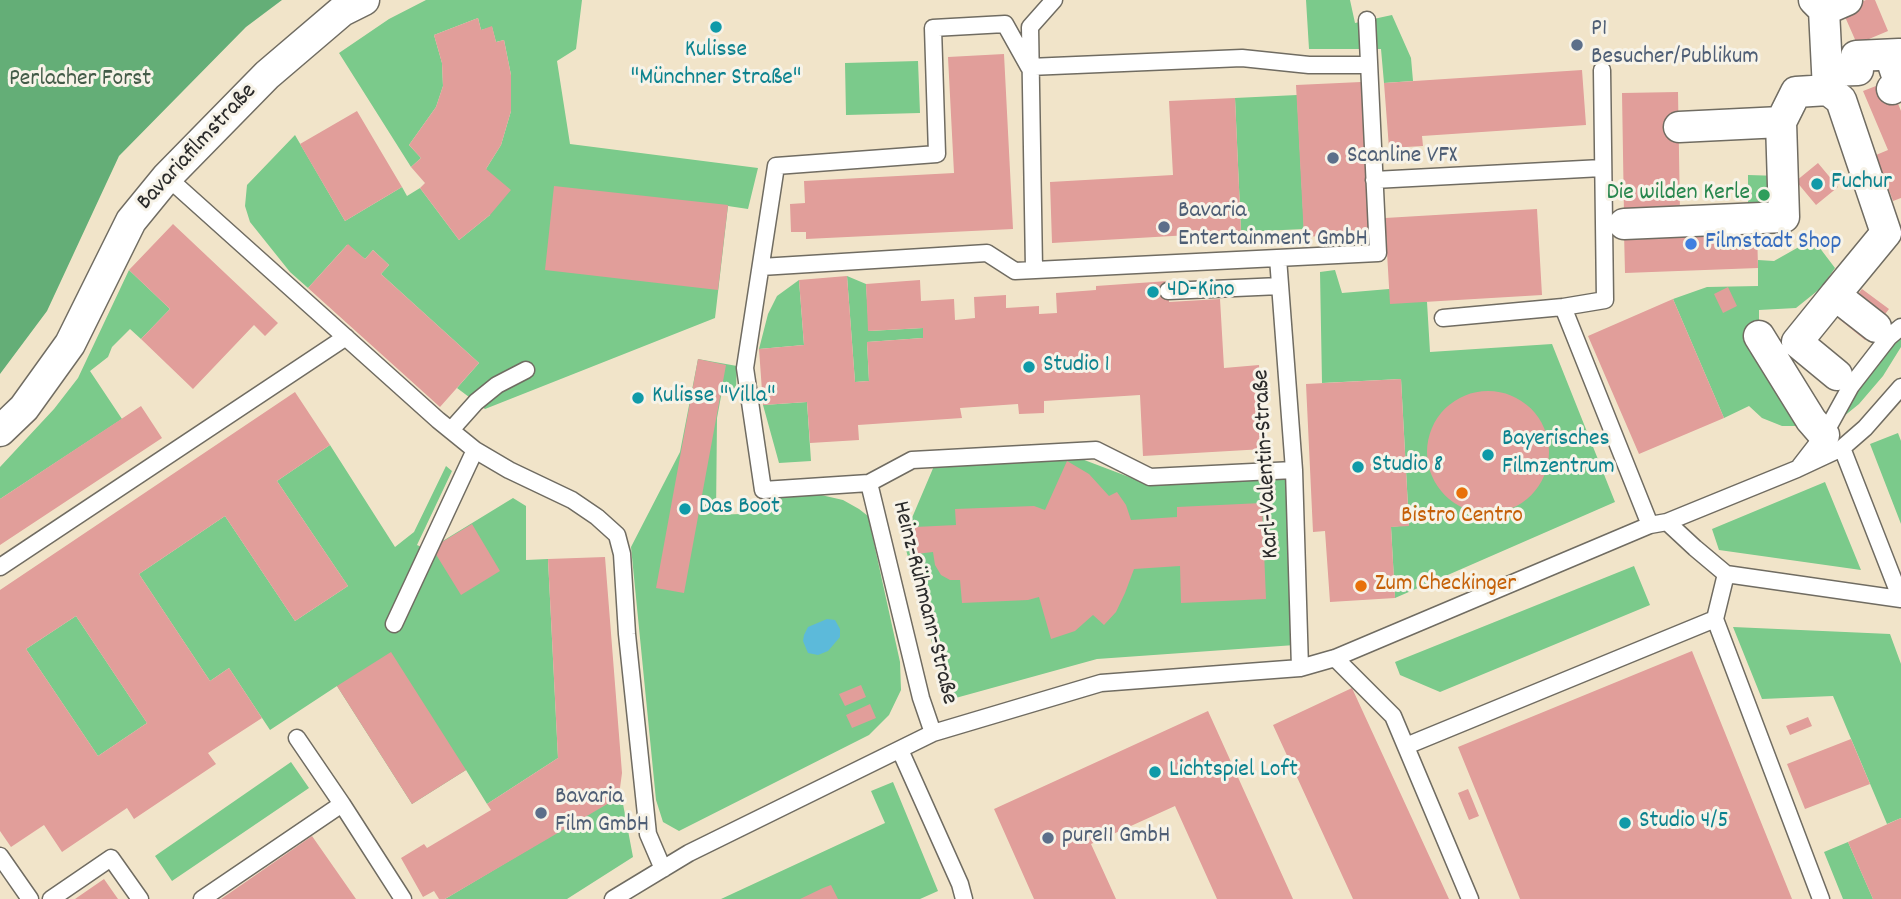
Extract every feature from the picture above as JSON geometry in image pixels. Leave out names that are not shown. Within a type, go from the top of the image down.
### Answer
[{"type":"street","name":"Bavariafilmstraße","points":[[0,431],[24,408],[70,344],[131,220],[167,177],[267,75],[342,11],[364,0]]},
{"type":"street","points":[[1828,3],[1828,81],[1841,100],[1891,212],[1886,233],[1797,342],[1837,375]]},
{"type":"street","points":[[1625,224],[1784,217],[1781,122],[1796,92],[1858,69],[1856,56],[1894,55],[1900,85],[1892,89]]},
{"type":"street","points":[[1679,127],[1781,122]]},
{"type":"street","points":[[1835,295],[1888,327]]},
{"type":"street","points":[[1759,336],[1811,420],[1833,441]]},
{"type":"lane","points":[[1034,269],[1030,27],[1054,0]]},
{"type":"lane","points":[[761,267],[987,253],[1015,271],[1378,253],[1367,20]]},
{"type":"lane","points":[[1029,67],[1005,23],[933,28],[937,154],[776,166],[745,368],[762,490],[869,483],[912,460],[1096,450],[1150,477],[1294,470]]},
{"type":"lane","points":[[1029,67],[1242,58],[1309,65],[1369,65]]},
{"type":"lane","points":[[1443,318],[1563,307],[1605,300],[1602,70]]},
{"type":"lane","points":[[1374,180],[1602,169]]},
{"type":"lane","points":[[167,177],[475,450],[509,470],[572,500],[617,535],[622,555],[627,634],[648,834],[663,869]]},
{"type":"lane","name":"Karl-Valentin-Straße","points":[[1278,258],[1294,470],[1300,668]]},
{"type":"lane","points":[[1168,292],[1280,286]]},
{"type":"lane","points":[[1563,307],[1650,525]]},
{"type":"lane","points":[[1888,327],[1889,337],[1851,386],[1833,441],[1901,599]]},
{"type":"lane","points":[[0,567],[346,337]]},
{"type":"lane","points":[[451,430],[476,402],[497,385],[526,370]]},
{"type":"lane","points":[[613,899],[689,853],[933,733],[1101,684],[1300,668],[1335,658],[1650,525],[1667,522],[1797,469],[1833,441],[1865,428],[1901,387]]},
{"type":"lane","points":[[394,624],[475,450]]},
{"type":"lane","name":"Heinz-Rühmann-Straße","points":[[869,483],[921,698],[933,733]]},
{"type":"lane","points":[[1667,522],[1726,574],[1901,599]]},
{"type":"lane","points":[[1726,574],[1715,619],[1821,899]]},
{"type":"lane","points":[[1406,746],[1715,619]]},
{"type":"lane","points":[[1335,658],[1394,716],[1470,899]]},
{"type":"lane","points":[[296,738],[403,899]]},
{"type":"lane","points":[[900,750],[960,884],[964,899]]},
{"type":"lane","points":[[202,899],[342,804]]},
{"type":"lane","points":[[0,856],[30,899]]},
{"type":"lane","points":[[51,899],[111,858],[140,899]]},
{"type":"green space","name":"Perlacher Forst","points":[[0,0],[282,0],[246,27],[119,156],[47,311],[0,374]]},
{"type":"green space","points":[[426,0],[582,0],[576,49],[557,61],[570,144],[758,168],[748,209],[728,206],[715,318],[485,409],[457,388],[479,363],[381,274],[389,265],[373,250],[365,259],[347,245],[308,288],[290,272],[250,222],[245,206],[247,185],[295,135],[345,221],[402,187],[407,196],[420,188],[459,240],[490,215],[486,169],[501,145],[511,111],[511,75],[504,40],[496,42],[492,27],[481,30],[478,18],[434,35],[442,63],[443,86],[436,107],[409,145],[421,158],[411,167],[339,53],[389,19]]},
{"type":"green space","points":[[1306,0],[1350,0],[1355,23],[1392,15],[1411,58],[1413,81],[1384,83],[1381,49],[1309,49]]},
{"type":"green space","points":[[918,61],[920,113],[846,115],[845,63]]},
{"type":"green space","points":[[1297,95],[1304,229],[1241,232],[1235,98]]},
{"type":"green space","name":"Die wilden Kerle","points":[[1748,175],[1780,176],[1780,215],[1748,216]]},
{"type":"green space","points":[[1813,239],[1835,268],[1821,288],[1796,308],[1759,310],[1759,336],[1801,426],[1782,426],[1762,418],[1749,406],[1724,418],[1673,299],[1707,287],[1758,286],[1758,260],[1774,261]]},
{"type":"green space","points":[[129,270],[170,309],[141,339],[130,329],[112,347],[108,357],[90,371],[122,419],[0,499],[0,467],[54,409],[78,378]]},
{"type":"green space","points":[[1335,270],[1342,293],[1389,289],[1427,302],[1430,352],[1552,344],[1615,502],[1395,598],[1391,527],[1409,525],[1401,379],[1322,383],[1320,272]]},
{"type":"green space","points":[[847,276],[866,284],[869,331],[923,328],[923,338],[867,342],[869,381],[855,382]]},
{"type":"green space","points":[[799,280],[804,345],[759,349],[768,314],[777,296]]},
{"type":"green space","points":[[1901,334],[1901,347],[1883,376],[1859,404],[1838,421],[1861,383]]},
{"type":"green space","points":[[698,359],[737,366],[736,388],[722,391],[717,418],[716,515],[763,513],[768,504],[790,491],[843,500],[868,516],[900,662],[901,690],[889,715],[869,735],[679,831],[663,822],[656,800],[631,547],[680,452]]},
{"type":"green space","points":[[807,402],[811,461],[779,463],[763,405]]},
{"type":"green space","points":[[1898,433],[1901,441],[1901,524],[1870,444]]},
{"type":"green space","points":[[330,445],[395,547],[414,532],[446,466],[452,471],[417,545],[428,550],[513,498],[526,506],[526,560],[548,559],[558,758],[487,804],[466,770],[412,804],[337,686],[270,730],[229,668],[210,681],[139,574],[225,516],[295,621],[348,586],[277,481]]},
{"type":"green space","points":[[1079,458],[1145,483],[1288,475],[1295,645],[1097,659],[952,699],[941,675],[903,539],[934,466]]},
{"type":"green space","points":[[1825,482],[1861,570],[1719,550],[1712,529]]},
{"type":"green space","points":[[1634,566],[1650,605],[1440,692],[1400,675],[1395,662]]},
{"type":"green space","points":[[76,616],[147,723],[98,756],[26,649]]},
{"type":"green space","points":[[1733,627],[1890,634],[1901,664],[1901,818],[1887,824],[1833,696],[1762,699]]},
{"type":"green space","points":[[291,762],[309,788],[172,881],[155,856]]},
{"type":"green space","points":[[893,782],[938,891],[920,899],[721,899],[885,823],[871,791]]},
{"type":"green space","points":[[620,788],[633,857],[567,899],[445,899],[593,811]]},
{"type":"green space","points":[[1848,842],[1873,899],[1843,899],[1824,852]]},
{"type":"water","points":[[827,619],[835,620],[840,629],[840,637],[828,651],[818,655],[808,653],[803,641],[808,627]]},
{"type":"building","points":[[1866,0],[1875,0],[1888,31],[1857,44],[1842,10]]},
{"type":"building","points":[[478,18],[481,30],[492,26],[496,42],[504,40],[511,75],[511,111],[501,145],[486,169],[511,190],[490,215],[459,240],[420,188],[425,183],[411,167],[421,158],[409,145],[436,107],[443,86],[442,63],[434,35]]},
{"type":"building","points":[[1004,54],[1013,229],[806,239],[806,232],[791,232],[790,204],[805,203],[804,181],[954,173],[948,57]]},
{"type":"building","points":[[1582,70],[1586,125],[1422,136],[1423,146],[1389,148],[1384,83]]},
{"type":"building","points":[[1889,81],[1901,111],[1901,198],[1893,201],[1876,155],[1888,150],[1863,91]]},
{"type":"building","points":[[1361,82],[1369,233],[1304,237],[1296,85]]},
{"type":"building","points":[[1678,92],[1680,214],[1624,215],[1622,93]]},
{"type":"building","points":[[1235,98],[1241,232],[1052,243],[1050,182],[1173,175],[1169,101]]},
{"type":"building","points":[[357,111],[402,187],[345,221],[300,144]]},
{"type":"building","name":"Fuchur","points":[[1818,163],[1838,187],[1816,205],[1796,181]]},
{"type":"building","points":[[554,186],[728,205],[718,290],[545,270]]},
{"type":"building","points":[[1537,209],[1542,295],[1390,304],[1385,218]]},
{"type":"building","points":[[173,224],[278,323],[265,336],[254,325],[193,389],[141,339],[170,309],[129,270]]},
{"type":"building","name":"Filmstadt Shop","points":[[1757,228],[1758,268],[1625,273],[1624,232]]},
{"type":"building","points":[[348,244],[365,259],[373,250],[389,265],[381,274],[479,363],[440,407],[308,288]]},
{"type":"building","points":[[847,276],[855,382],[869,381],[867,342],[923,338],[923,328],[868,331],[866,284],[920,280],[921,301],[954,299],[955,320],[975,318],[974,297],[1006,295],[1006,308],[1039,306],[1039,314],[1057,313],[1056,293],[1096,290],[1096,286],[1168,281],[1169,302],[1220,299],[1224,368],[1259,365],[1264,449],[1143,456],[1140,395],[1044,401],[1044,413],[1019,414],[1018,404],[960,408],[962,418],[858,425],[859,440],[810,443],[807,402],[763,405],[759,349],[804,345],[799,280]]},
{"type":"building","points":[[1728,287],[1737,306],[1723,313],[1714,294]]},
{"type":"building","points":[[1862,289],[1889,309],[1865,340],[1839,319]]},
{"type":"building","points":[[1673,299],[1724,418],[1639,454],[1588,336]]},
{"type":"building","name":"Das Boot","points":[[698,359],[726,365],[684,593],[656,588]]},
{"type":"building","name":"Studio 8","points":[[1401,379],[1409,526],[1391,527],[1395,598],[1330,602],[1325,531],[1313,532],[1306,384]]},
{"type":"building","name":"Bayerisches Filmzentrum","points":[[1488,391],[1511,396],[1531,409],[1544,429],[1549,452],[1544,475],[1531,495],[1511,508],[1488,513],[1465,508],[1445,495],[1432,475],[1427,452],[1432,429],[1445,409],[1465,396]]},
{"type":"building","points":[[295,392],[330,445],[277,481],[348,586],[295,621],[225,516],[139,574],[210,681],[229,668],[262,718],[208,753],[216,764],[134,819],[127,808],[62,852],[44,825],[11,847],[0,831],[0,590]],"holes":[[[76,616],[147,723],[98,756],[26,649]]]},
{"type":"building","points":[[141,406],[162,438],[0,545],[0,499]]},
{"type":"building","points":[[1067,461],[1089,474],[1109,496],[1117,492],[1126,505],[1131,520],[1177,517],[1177,507],[1262,503],[1266,599],[1181,603],[1180,566],[1134,569],[1116,612],[1104,625],[1093,615],[1075,631],[1051,639],[1039,597],[1028,600],[962,603],[960,580],[950,580],[941,575],[935,565],[933,552],[916,554],[907,544],[907,537],[915,527],[956,525],[955,509],[1034,506],[1045,510]]},
{"type":"building","points":[[472,524],[500,571],[461,595],[432,548]]},
{"type":"building","points":[[605,557],[622,773],[620,788],[609,803],[445,899],[439,899],[434,891],[423,897],[401,858],[424,844],[427,848],[491,810],[487,804],[558,758],[548,559]]},
{"type":"building","name":"Studio 4/5","points":[[1692,651],[1792,899],[1520,899],[1458,747]]},
{"type":"building","points":[[391,652],[466,770],[412,804],[337,686]]},
{"type":"building","points":[[861,685],[866,697],[845,706],[839,694]]},
{"type":"building","points":[[1352,688],[1449,899],[1353,899],[1273,725]]},
{"type":"building","points":[[870,704],[876,718],[852,728],[846,715]]},
{"type":"building","name":"Lichtspiel Loft","points":[[1208,711],[1293,899],[1217,899],[1175,806],[1091,844],[1116,899],[1034,899],[994,809]]},
{"type":"building","points":[[1808,717],[1812,726],[1790,735],[1786,726]]},
{"type":"building","points":[[1851,739],[1870,784],[1805,809],[1787,764]]},
{"type":"building","points":[[1468,789],[1479,816],[1469,820],[1458,793]]},
{"type":"building","points":[[1901,818],[1901,899],[1873,899],[1848,842]]},
{"type":"building","points":[[312,836],[356,899],[221,899]]},
{"type":"building","points":[[104,879],[118,899],[75,899]]},
{"type":"building","points":[[831,885],[838,899],[800,899],[823,888]]},
{"type":"place","name":"Kulisse \"Münchner Straße\"","points":[[716,27]]},
{"type":"place","name":"P1 Besucher/Publikum","points":[[1577,45]]},
{"type":"place","name":"Scanline VFX","points":[[1333,158]]},
{"type":"place","name":"Fuchur","points":[[1817,184]]},
{"type":"place","name":"Die wilden Kerle","points":[[1764,195]]},
{"type":"place","name":"Bavaria Entertainment GmbH","points":[[1164,227]]},
{"type":"place","name":"Filmstadt Shop","points":[[1691,244]]},
{"type":"place","name":"4D-Kino","points":[[1153,292]]},
{"type":"place","name":"Studio 1","points":[[1029,367]]},
{"type":"place","name":"Kulisse \"Villa\"","points":[[638,398]]},
{"type":"place","name":"Bayerisches Filmzentrum","points":[[1488,455]]},
{"type":"place","name":"Studio 8","points":[[1358,467]]},
{"type":"place","name":"Bistro Centro","points":[[1462,493]]},
{"type":"place","name":"Das Boot","points":[[685,509]]},
{"type":"place","name":"Zum Checkinger","points":[[1361,586]]},
{"type":"place","name":"Lichtspiel Loft","points":[[1155,772]]},
{"type":"place","name":"Bavaria Film GmbH","points":[[541,813]]},
{"type":"place","name":"Studio 4/5","points":[[1625,823]]},
{"type":"place","name":"pure11 GmbH","points":[[1048,838]]}]
